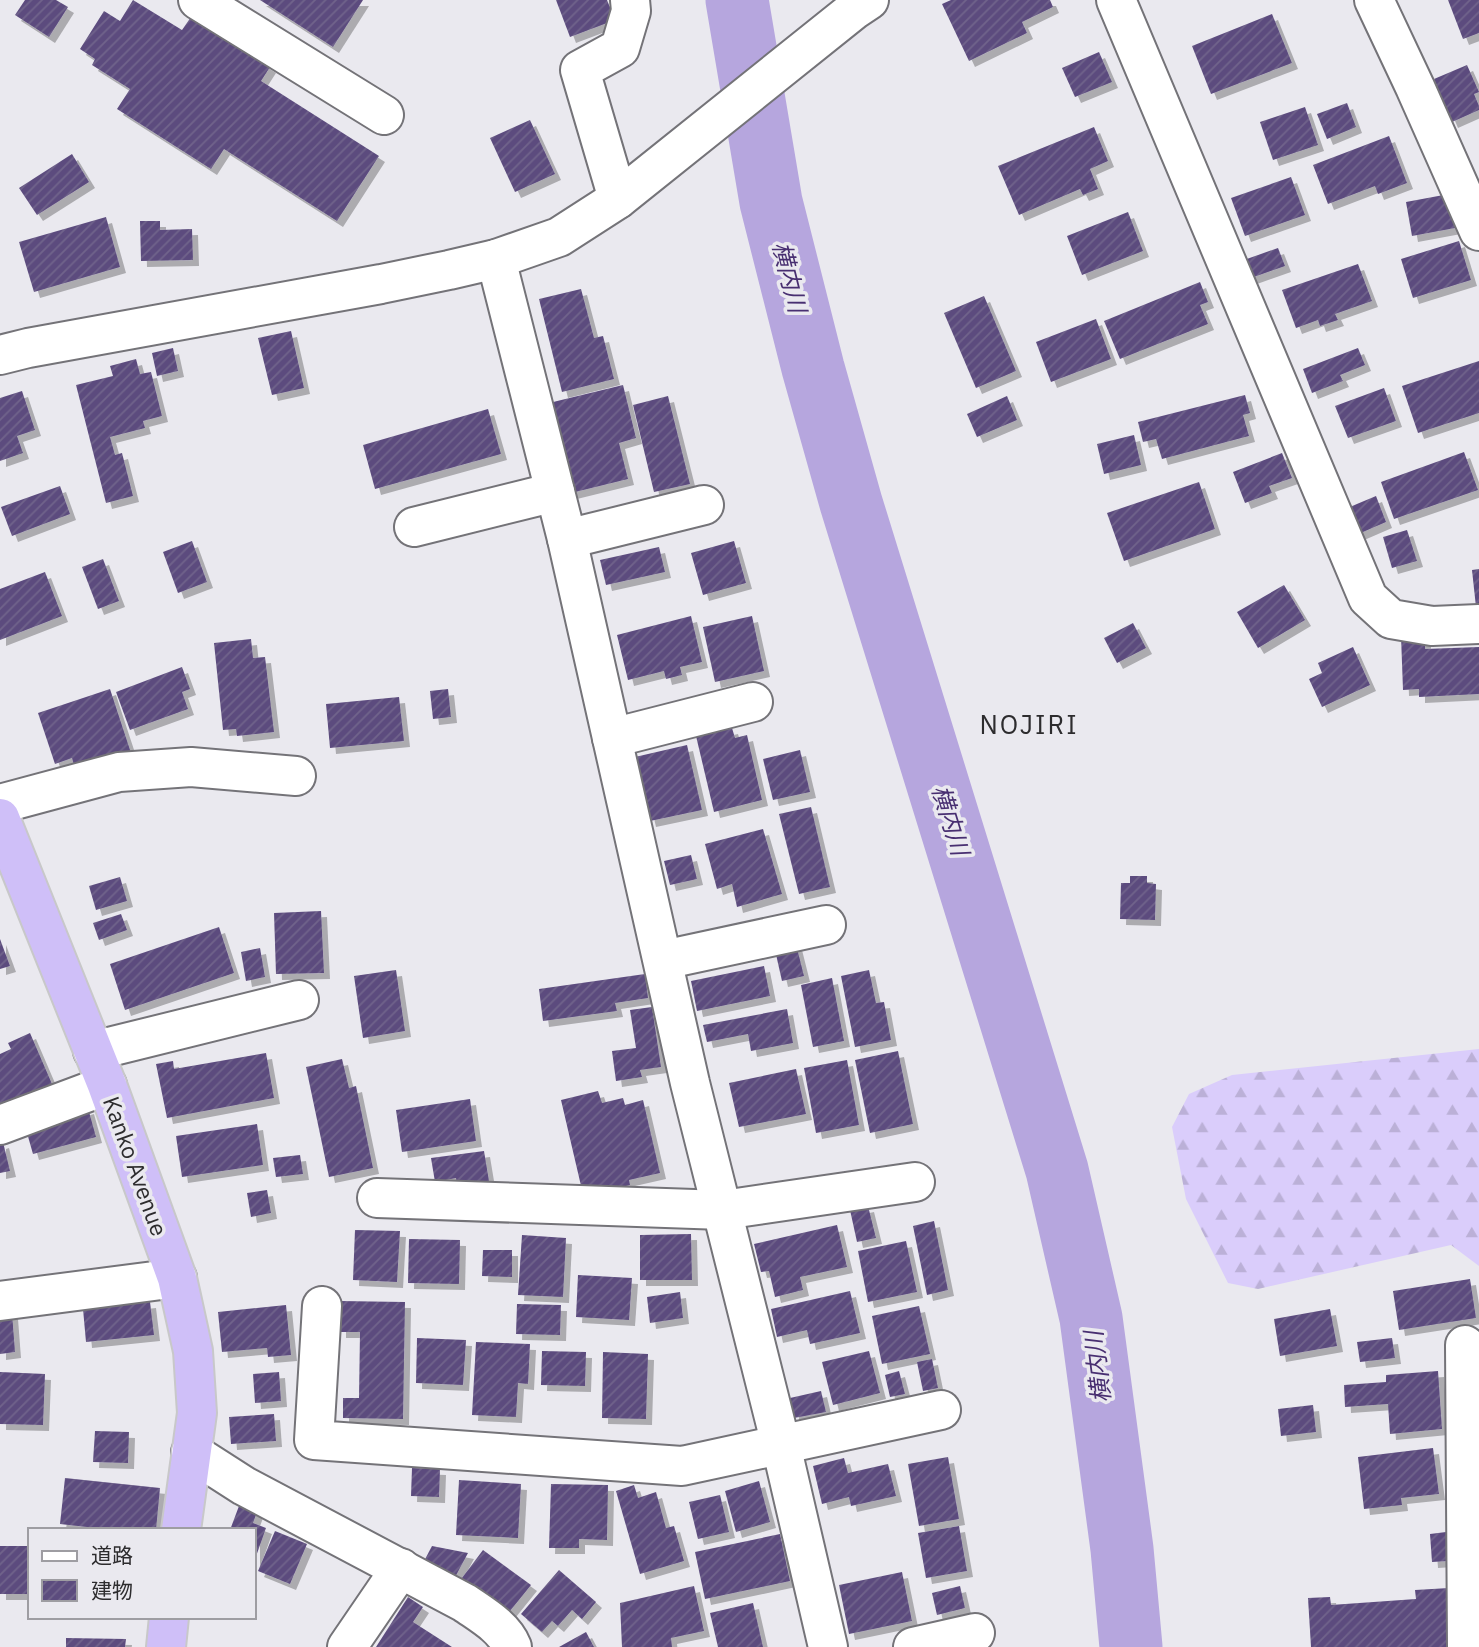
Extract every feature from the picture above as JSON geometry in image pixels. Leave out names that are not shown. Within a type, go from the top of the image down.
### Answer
[{"type":"highway","name":"Kanko Avenue","points":[[0,818],[100,1068],[177,1278],[193,1351],[197,1413],[181,1528]]},
{"type":"highway","points":[[166,1647],[169,1619]]},
{"type":"street","points":[[198,0],[384,115]]},
{"type":"street","points":[[618,200],[580,70],[620,48],[631,11],[630,0]]},
{"type":"street","points":[[1116,0],[1368,598],[1391,619],[1432,626],[1479,624]]},
{"type":"street","points":[[1374,0],[1479,231]]},
{"type":"street","points":[[0,355],[381,284],[496,259],[559,237],[618,200],[862,5]]},
{"type":"street","points":[[496,259],[567,539],[690,1083],[781,1445],[828,1647]]},
{"type":"street","points":[[414,527],[555,492]]},
{"type":"street","points":[[567,539],[704,505]]},
{"type":"street","points":[[612,738],[753,702]]},
{"type":"street","points":[[0,804],[119,772],[191,767],[296,776]]},
{"type":"street","points":[[663,960],[825,925]]},
{"type":"street","points":[[0,1125],[100,1068],[299,1000]]},
{"type":"street","points":[[377,1198],[723,1210],[915,1182]]},
{"type":"street","points":[[0,1301],[177,1278]]},
{"type":"street","points":[[322,1306],[314,1440],[682,1466],[941,1410]]},
{"type":"street","points":[[1465,1345],[1467,1647],[1479,1645]]},
{"type":"street","points":[[191,1452],[244,1486],[465,1603],[494,1623],[512,1647]]},
{"type":"street","points":[[347,1647],[401,1568]]},
{"type":"street","points":[[913,1647],[975,1633]]},
{"type":"green space","points":[[1479,1049],[1479,1266],[1451,1245],[1258,1289],[1228,1283],[1186,1199],[1172,1127],[1189,1094],[1232,1075]]},
{"type":"building","points":[[25,0],[56,0],[68,7],[49,37],[15,15]]},
{"type":"building","points":[[133,0],[182,30],[191,17],[270,67],[261,81],[379,156],[337,221],[224,149],[211,169],[117,109],[130,89],[92,65],[95,59],[80,49],[104,11],[120,21]]},
{"type":"building","points":[[260,0],[363,0],[333,47]]},
{"type":"building","points":[[556,0],[607,0],[615,20],[570,37]]},
{"type":"building","points":[[951,0],[1050,0],[1053,7],[1022,22],[1027,33],[969,61],[942,4]]},
{"type":"building","points":[[1448,0],[1479,0],[1479,33],[1463,39]]},
{"type":"building","points":[[1272,14],[1292,63],[1211,94],[1192,46]]},
{"type":"building","points":[[1099,52],[1112,82],[1075,97],[1062,68]]},
{"type":"building","points":[[1467,65],[1479,92],[1474,94],[1479,110],[1452,122],[1434,79]]},
{"type":"building","points":[[1347,103],[1356,127],[1327,139],[1317,114]]},
{"type":"building","points":[[1305,107],[1318,145],[1273,160],[1260,122]]},
{"type":"building","points":[[530,120],[555,174],[515,192],[490,138]]},
{"type":"building","points":[[1094,127],[1108,161],[1090,169],[1098,189],[1083,195],[1080,189],[1019,215],[998,166]]},
{"type":"building","points":[[1389,136],[1407,183],[1378,194],[1375,186],[1328,204],[1313,165]]},
{"type":"building","points":[[72,154],[89,182],[37,215],[19,188]]},
{"type":"building","points":[[1291,177],[1305,215],[1245,236],[1231,198]]},
{"type":"building","points":[[1449,194],[1455,228],[1412,236],[1406,202]]},
{"type":"building","points":[[1128,212],[1143,251],[1082,275],[1067,236]]},
{"type":"building","points":[[106,217],[120,267],[34,292],[19,242]]},
{"type":"building","points":[[140,221],[160,221],[160,230],[192,229],[193,260],[141,261]]},
{"type":"building","points":[[1459,241],[1471,280],[1413,298],[1401,259]]},
{"type":"building","points":[[1278,248],[1285,266],[1251,278],[1244,260]]},
{"type":"building","points":[[1358,264],[1372,301],[1335,314],[1338,320],[1320,326],[1318,320],[1296,328],[1282,290]]},
{"type":"building","points":[[1200,282],[1208,302],[1200,305],[1208,324],[1120,359],[1104,321]]},
{"type":"building","points":[[581,289],[594,338],[603,336],[614,379],[562,392],[539,299]]},
{"type":"building","points":[[984,296],[1016,371],[976,388],[944,313]]},
{"type":"building","points":[[1096,319],[1111,359],[1051,382],[1036,342]]},
{"type":"building","points":[[291,331],[304,388],[272,395],[258,338]]},
{"type":"building","points":[[173,348],[178,371],[157,376],[152,353]]},
{"type":"building","points":[[1358,348],[1365,365],[1340,375],[1343,381],[1312,393],[1303,369]]},
{"type":"building","points":[[136,359],[140,374],[151,372],[162,416],[143,421],[145,428],[110,437],[115,455],[122,453],[133,496],[106,503],[76,385],[113,376],[110,366]]},
{"type":"building","points":[[1479,361],[1479,413],[1418,433],[1402,386]]},
{"type":"building","points":[[623,385],[636,438],[619,443],[628,479],[571,493],[549,403]]},
{"type":"building","points":[[1384,388],[1396,421],[1348,438],[1335,406]]},
{"type":"building","points":[[22,391],[35,430],[17,436],[23,453],[0,461],[0,398]]},
{"type":"building","points":[[1245,395],[1250,413],[1243,415],[1249,436],[1162,459],[1156,439],[1143,442],[1138,422]]},
{"type":"building","points":[[668,396],[690,484],[654,492],[633,405]]},
{"type":"building","points":[[1007,396],[1017,420],[977,437],[967,414]]},
{"type":"building","points":[[488,409],[501,454],[375,489],[363,445]]},
{"type":"building","points":[[1134,435],[1141,465],[1104,474],[1097,444]]},
{"type":"building","points":[[1464,452],[1478,490],[1394,519],[1381,482]]},
{"type":"building","points":[[1282,453],[1292,478],[1269,486],[1272,493],[1245,503],[1233,472]]},
{"type":"building","points":[[1199,482],[1215,529],[1124,561],[1107,513]]},
{"type":"building","points":[[60,486],[70,514],[12,536],[1,507]]},
{"type":"building","points":[[1376,496],[1386,522],[1356,535],[1345,509]]},
{"type":"building","points":[[1407,530],[1417,561],[1392,568],[1383,537]]},
{"type":"building","points":[[192,541],[207,582],[178,593],[163,552]]},
{"type":"building","points":[[734,541],[746,583],[703,595],[691,553]]},
{"type":"building","points":[[659,547],[665,572],[606,585],[600,560]]},
{"type":"building","points":[[103,559],[119,601],[98,609],[82,567]]},
{"type":"building","points":[[1479,569],[1479,607],[1476,607],[1472,570]]},
{"type":"building","points":[[45,572],[62,616],[0,640],[0,589]]},
{"type":"building","points":[[1284,585],[1305,620],[1258,648],[1237,612]]},
{"type":"building","points":[[691,616],[702,662],[680,667],[682,675],[666,679],[664,671],[628,680],[617,635]]},
{"type":"building","points":[[752,616],[764,671],[715,682],[703,627]]},
{"type":"building","points":[[1133,623],[1146,648],[1117,663],[1104,638]]},
{"type":"building","points":[[1425,635],[1425,649],[1479,647],[1479,694],[1419,697],[1419,689],[1403,690],[1401,636]]},
{"type":"building","points":[[251,639],[253,658],[265,657],[274,732],[237,736],[236,729],[223,730],[214,643]]},
{"type":"building","points":[[1353,647],[1370,685],[1322,707],[1309,679],[1322,673],[1318,663]]},
{"type":"building","points":[[182,667],[190,689],[182,692],[188,709],[130,730],[116,692]]},
{"type":"building","points":[[110,689],[131,753],[76,772],[72,758],[55,764],[38,713]]},
{"type":"building","points":[[448,689],[451,717],[433,719],[430,691]]},
{"type":"building","points":[[399,697],[404,741],[330,748],[326,704]]},
{"type":"building","points":[[732,728],[735,738],[747,735],[762,800],[714,812],[696,736]]},
{"type":"building","points":[[687,745],[702,810],[650,821],[635,757]]},
{"type":"building","points":[[800,750],[810,792],[773,800],[763,759]]},
{"type":"building","points":[[811,807],[830,887],[799,894],[779,814]]},
{"type":"building","points":[[763,829],[782,894],[737,907],[732,884],[717,889],[705,844]]},
{"type":"building","points":[[691,855],[697,879],[670,885],[664,861]]},
{"type":"building","points":[[1130,876],[1147,876],[1147,883],[1156,884],[1155,920],[1120,919],[1121,883],[1130,883]]},
{"type":"building","points":[[120,877],[127,901],[96,910],[89,886]]},
{"type":"building","points":[[321,911],[324,973],[276,974],[274,913]]},
{"type":"building","points":[[121,914],[127,930],[99,940],[93,923]]},
{"type":"building","points":[[219,927],[234,973],[125,1010],[110,964]]},
{"type":"building","points":[[0,939],[10,966],[0,969]]},
{"type":"building","points":[[796,944],[804,976],[782,981],[775,950]]},
{"type":"building","points":[[260,948],[265,977],[246,981],[241,952]]},
{"type":"building","points":[[764,966],[770,996],[697,1011],[691,981]]},
{"type":"building","points":[[396,970],[405,1031],[363,1038],[354,976]]},
{"type":"building","points":[[869,970],[876,1003],[884,1002],[891,1040],[855,1047],[841,976]]},
{"type":"building","points":[[645,974],[648,998],[615,1003],[617,1011],[543,1021],[539,989]]},
{"type":"building","points":[[832,978],[844,1041],[813,1047],[801,985]]},
{"type":"building","points":[[652,1007],[661,1067],[640,1070],[642,1077],[616,1081],[612,1051],[636,1048],[630,1010]]},
{"type":"building","points":[[787,1009],[793,1043],[751,1051],[748,1034],[707,1042],[703,1025]]},
{"type":"building","points":[[30,1033],[52,1084],[0,1108],[0,1054],[11,1049],[8,1043]]},
{"type":"building","points":[[898,1051],[913,1124],[870,1133],[855,1060]]},
{"type":"building","points":[[266,1053],[274,1098],[167,1118],[156,1064],[173,1061],[174,1069]]},
{"type":"building","points":[[342,1059],[349,1088],[356,1086],[373,1168],[329,1177],[306,1067]]},
{"type":"building","points":[[847,1060],[859,1125],[816,1133],[804,1068]]},
{"type":"building","points":[[796,1069],[806,1114],[739,1127],[729,1083]]},
{"type":"building","points":[[598,1091],[602,1103],[623,1098],[625,1105],[643,1100],[660,1173],[629,1180],[630,1185],[602,1192],[600,1185],[582,1190],[561,1100]]},
{"type":"building","points":[[470,1099],[476,1141],[402,1152],[396,1110]]},
{"type":"building","points":[[88,1108],[96,1137],[33,1154],[25,1126]]},
{"type":"building","points":[[257,1124],[263,1165],[182,1177],[176,1136]]},
{"type":"building","points":[[3,1142],[10,1171],[0,1173],[0,1143]]},
{"type":"building","points":[[484,1151],[489,1181],[457,1185],[456,1178],[435,1182],[431,1158]]},
{"type":"building","points":[[300,1155],[303,1174],[276,1177],[273,1158]]},
{"type":"building","points":[[267,1190],[271,1213],[251,1217],[247,1193]]},
{"type":"building","points":[[868,1206],[876,1238],[857,1242],[850,1210]]},
{"type":"building","points":[[934,1221],[948,1290],[927,1295],[913,1226]]},
{"type":"building","points":[[837,1225],[847,1267],[800,1277],[803,1290],[775,1297],[769,1271],[761,1272],[754,1244]]},
{"type":"building","points":[[355,1230],[400,1231],[397,1282],[353,1280]]},
{"type":"building","points":[[691,1234],[692,1280],[640,1280],[640,1235]]},
{"type":"building","points":[[522,1235],[566,1238],[563,1297],[518,1295]]},
{"type":"building","points":[[409,1239],[460,1240],[459,1284],[408,1283]]},
{"type":"building","points":[[906,1241],[917,1292],[868,1302],[858,1251]]},
{"type":"building","points":[[483,1250],[512,1250],[512,1277],[482,1276]]},
{"type":"building","points":[[578,1275],[632,1278],[629,1320],[576,1317]]},
{"type":"building","points":[[1470,1279],[1476,1318],[1399,1330],[1393,1291]]},
{"type":"building","points":[[850,1291],[860,1333],[810,1344],[807,1330],[777,1337],[771,1309]]},
{"type":"building","points":[[680,1292],[683,1318],[650,1323],[647,1297]]},
{"type":"building","points":[[340,1301],[405,1302],[403,1419],[343,1418],[343,1398],[359,1398],[360,1332],[340,1332]]},
{"type":"building","points":[[150,1302],[154,1335],[86,1342],[83,1309]]},
{"type":"building","points":[[517,1304],[561,1305],[560,1335],[516,1334]]},
{"type":"building","points":[[286,1305],[291,1355],[268,1357],[267,1348],[222,1352],[218,1312]]},
{"type":"building","points":[[919,1306],[930,1354],[882,1364],[872,1316]]},
{"type":"building","points":[[1330,1309],[1337,1346],[1280,1356],[1274,1319]]},
{"type":"building","points":[[12,1313],[15,1352],[0,1354],[0,1314]]},
{"type":"building","points":[[417,1338],[466,1340],[463,1385],[416,1383]]},
{"type":"building","points":[[1392,1338],[1395,1358],[1360,1362],[1357,1342]]},
{"type":"building","points":[[476,1342],[530,1344],[528,1384],[518,1383],[516,1417],[472,1415]]},
{"type":"building","points":[[542,1351],[586,1352],[585,1386],[541,1385]]},
{"type":"building","points":[[869,1351],[880,1393],[833,1405],[822,1362]]},
{"type":"building","points":[[603,1352],[648,1354],[646,1419],[602,1418]]},
{"type":"building","points":[[932,1359],[938,1388],[923,1391],[917,1362]]},
{"type":"building","points":[[899,1371],[905,1394],[890,1397],[885,1375]]},
{"type":"building","points":[[1438,1371],[1442,1429],[1390,1434],[1388,1404],[1345,1407],[1344,1385],[1386,1382],[1386,1375]]},
{"type":"building","points":[[0,1372],[45,1374],[43,1425],[0,1424]]},
{"type":"building","points":[[279,1372],[281,1401],[255,1403],[253,1374]]},
{"type":"building","points":[[821,1391],[826,1412],[794,1418],[790,1398]]},
{"type":"building","points":[[1313,1405],[1316,1432],[1281,1436],[1278,1409]]},
{"type":"building","points":[[274,1414],[276,1441],[231,1444],[229,1417]]},
{"type":"building","points":[[95,1431],[129,1432],[128,1463],[93,1462]]},
{"type":"building","points":[[1433,1448],[1439,1494],[1401,1498],[1402,1505],[1364,1509],[1358,1457]]},
{"type":"building","points":[[948,1457],[959,1519],[919,1526],[908,1464]]},
{"type":"building","points":[[844,1458],[848,1473],[888,1464],[896,1496],[851,1506],[849,1497],[822,1504],[813,1466]]},
{"type":"building","points":[[412,1468],[440,1469],[439,1497],[411,1496]]},
{"type":"building","points":[[65,1478],[160,1488],[156,1528],[96,1528],[60,1524]]},
{"type":"building","points":[[459,1480],[521,1484],[518,1538],[456,1535]]},
{"type":"building","points":[[759,1481],[770,1522],[736,1532],[725,1491]]},
{"type":"building","points":[[551,1484],[608,1485],[607,1540],[579,1539],[579,1548],[549,1548]]},
{"type":"building","points":[[634,1485],[638,1498],[656,1492],[666,1528],[674,1526],[684,1561],[640,1574],[616,1491]]},
{"type":"building","points":[[720,1495],[729,1532],[698,1539],[689,1502]]},
{"type":"building","points":[[239,1506],[257,1512],[253,1523],[266,1528],[256,1556],[256,1528],[231,1528]]},
{"type":"building","points":[[959,1526],[967,1571],[926,1578],[918,1533]]},
{"type":"building","points":[[275,1531],[307,1544],[290,1584],[258,1571]]},
{"type":"building","points":[[1446,1532],[1448,1561],[1432,1562],[1430,1534]]},
{"type":"building","points":[[780,1534],[790,1581],[705,1599],[695,1552]]},
{"type":"building","points":[[0,1546],[28,1546],[28,1594],[0,1594]]},
{"type":"building","points":[[432,1546],[468,1553],[453,1581],[422,1565]]},
{"type":"building","points":[[483,1550],[531,1585],[506,1616],[459,1582]]},
{"type":"building","points":[[559,1570],[596,1602],[582,1619],[572,1610],[558,1626],[552,1621],[542,1632],[521,1614]]},
{"type":"building","points":[[902,1572],[912,1621],[849,1634],[839,1585]]},
{"type":"building","points":[[694,1586],[704,1631],[671,1638],[672,1647],[622,1647],[620,1603]]},
{"type":"building","points":[[960,1586],[965,1608],[937,1615],[932,1593]]},
{"type":"building","points":[[1449,1588],[1453,1647],[1311,1647],[1308,1598],[1330,1597],[1331,1605],[1416,1599],[1415,1590]]},
{"type":"building","points":[[408,1597],[423,1607],[413,1622],[452,1647],[376,1647]]},
{"type":"building","points":[[753,1603],[763,1647],[718,1647],[710,1613]]},
{"type":"building","points":[[586,1632],[594,1647],[559,1647]]},
{"type":"building","points":[[66,1638],[126,1639],[125,1647],[66,1647]]},
{"type":"waterway","name":"横内川","points":[[737,0],[771,202],[813,368],[851,503],[1057,1170],[1091,1318],[1122,1549],[1131,1647]]},
{"type":"district","name":"NOJIRI","points":[[1029,724]]}]
